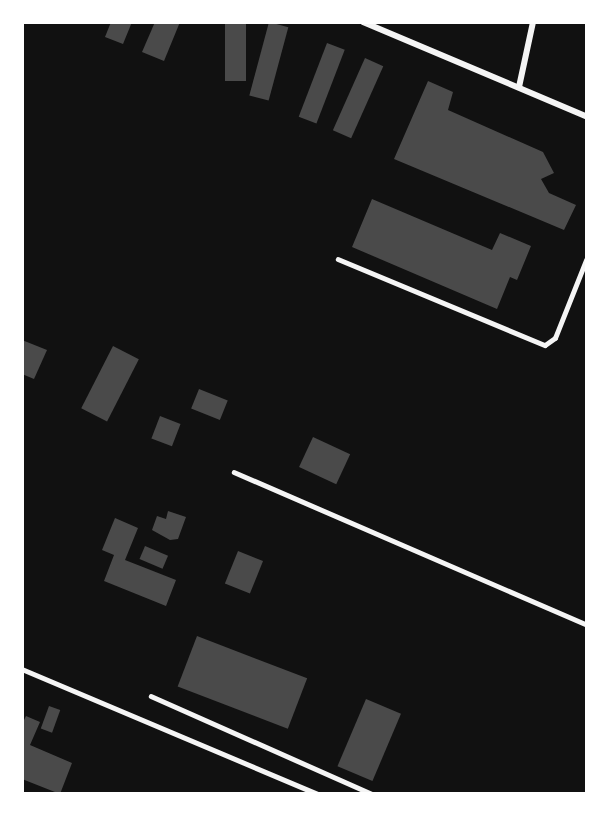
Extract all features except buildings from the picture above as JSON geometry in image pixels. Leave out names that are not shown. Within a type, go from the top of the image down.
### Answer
[{"type":"street","points":[[363,22],[586,116]]},
{"type":"street","points":[[519,87],[533,22]]},
{"type":"lane","points":[[338,260],[545,345],[555,338],[586,260]]},
{"type":"lane","points":[[234,472],[586,624]]},
{"type":"lane","points":[[22,669],[318,794]]},
{"type":"lane","points":[[151,696],[372,794]]}]
